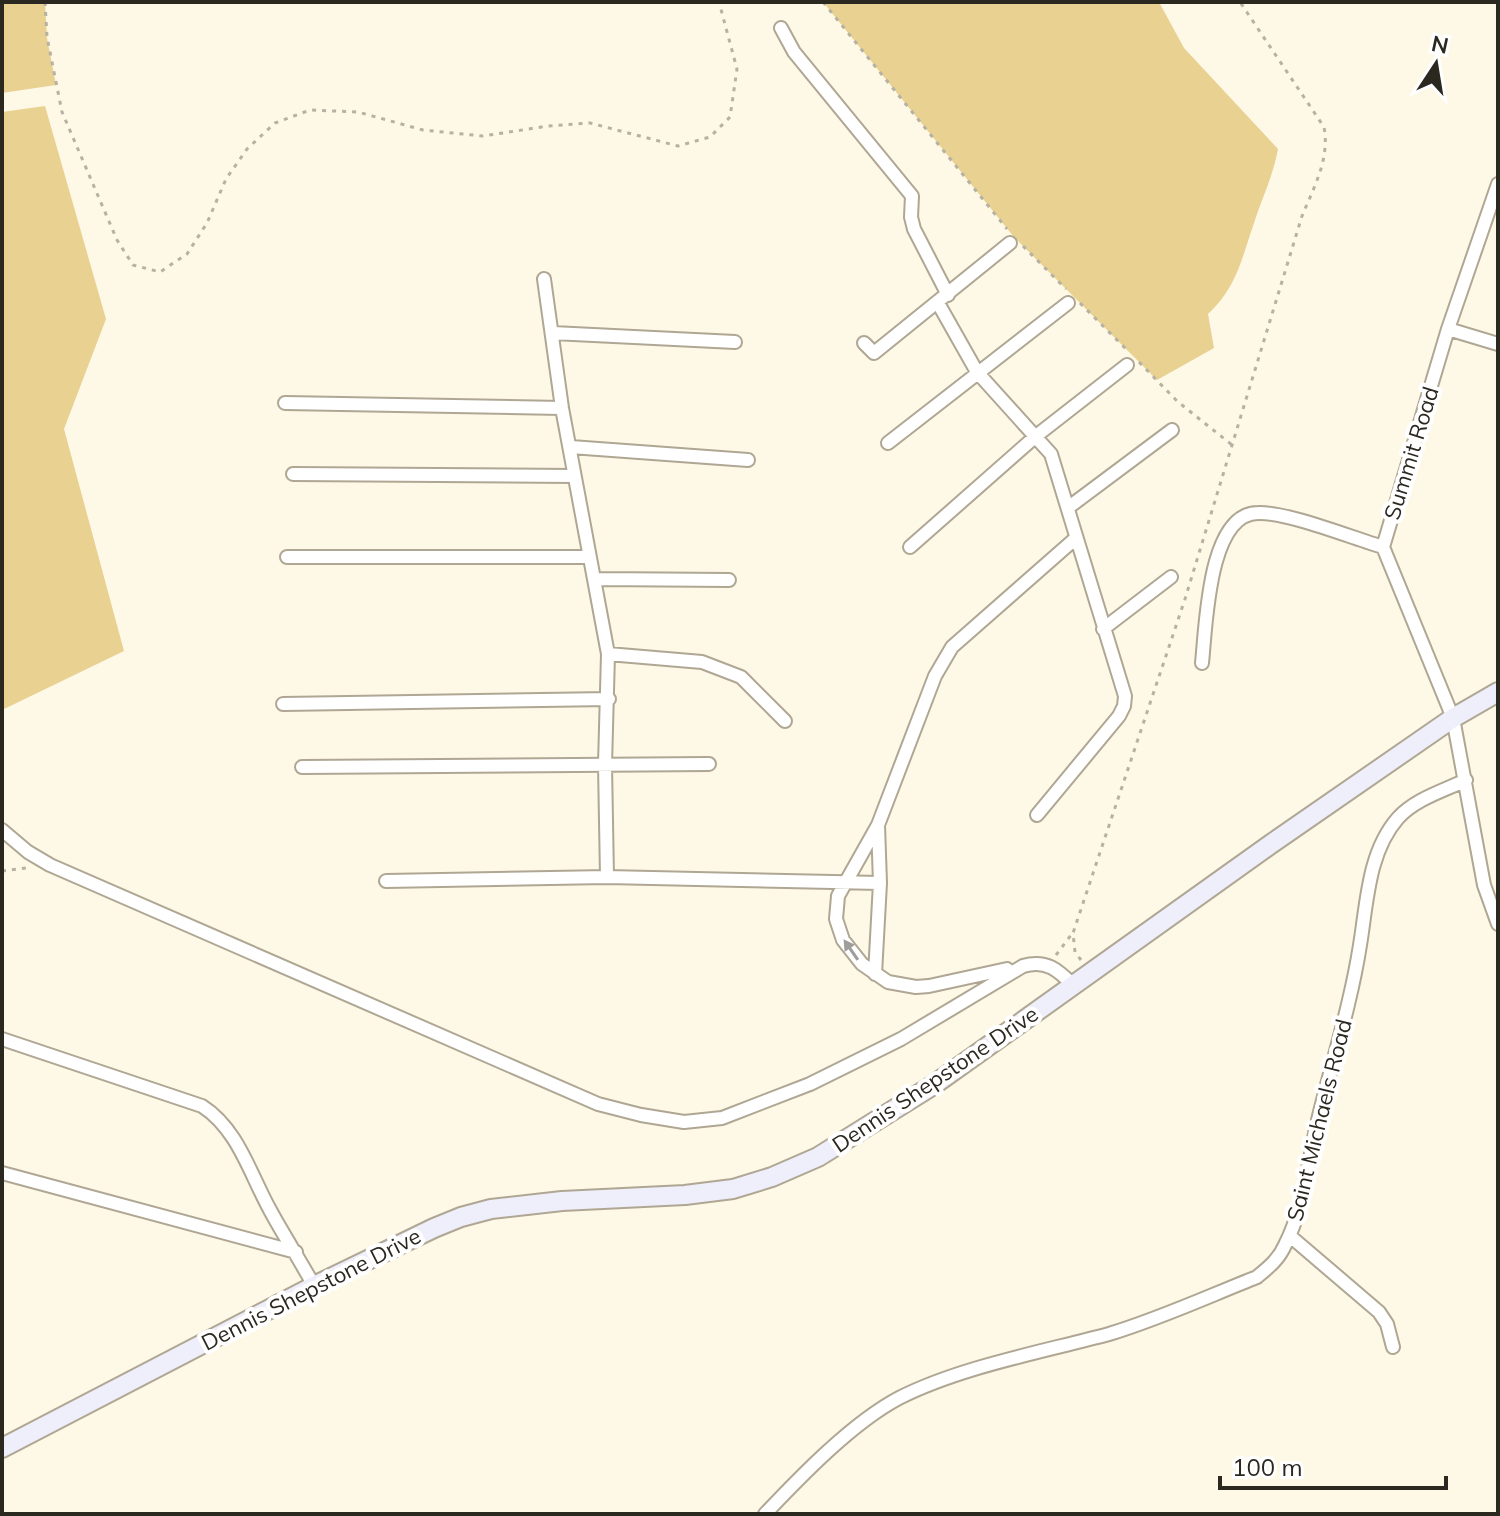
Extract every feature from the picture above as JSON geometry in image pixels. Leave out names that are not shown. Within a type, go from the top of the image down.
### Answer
[{"type":"street","points":[[781,28],[794,52],[912,196],[914,229],[977,372],[1051,454],[1069,507],[1125,696],[1124,706],[1037,815]]},
{"type":"street","name":"Summit Road","points":[[1498,184],[1448,329],[1383,547],[1453,718],[1484,885],[1498,924]]},
{"type":"street","points":[[864,343],[874,353],[1010,243]]},
{"type":"street","points":[[544,279],[562,408],[608,654],[605,765],[607,877]]},
{"type":"street","points":[[888,443],[1072,301]]},
{"type":"street","points":[[1448,329],[1498,344]]},
{"type":"street","points":[[553,333],[735,342]]},
{"type":"street","points":[[910,547],[1036,436],[1127,365]]},
{"type":"street","points":[[285,403],[562,408]]},
{"type":"street","points":[[1069,507],[1172,430]]},
{"type":"street","points":[[571,447],[748,460]]},
{"type":"street","points":[[293,474],[574,476]]},
{"type":"street","points":[[1202,663],[1213,576],[1222,540],[1247,514],[1278,515],[1383,547]]},
{"type":"street","points":[[1073,985],[1059,971],[1044,964],[916,987],[888,982],[853,955],[836,919],[838,896],[878,825],[935,676],[952,647],[1076,538]]},
{"type":"street","points":[[287,557],[588,557]]},
{"type":"street","points":[[1103,629],[1171,577]]},
{"type":"street","points":[[596,579],[729,580]]},
{"type":"street","points":[[608,654],[702,662],[741,677],[785,721]]},
{"type":"street","name":"Dennis Shepstone Drive","points":[[2,1448],[314,1286],[434,1228],[491,1209],[733,1189],[772,1177],[818,1157],[935,1084],[1453,718],[1498,692]]},
{"type":"street","points":[[283,704],[609,699]]},
{"type":"street","points":[[302,767],[709,764]]},
{"type":"street","name":"Saint Michaels Road","points":[[765,1514],[797,1480],[855,1429],[897,1399],[943,1380],[1113,1332],[1257,1277],[1275,1262],[1290,1236],[1347,1012],[1368,891],[1381,848],[1397,819],[1415,803],[1466,780]]},
{"type":"street","points":[[875,974],[880,883],[878,825]]},
{"type":"street","points":[[2,830],[28,852],[92,885],[464,1047],[598,1104],[684,1122],[722,1118],[810,1084],[901,1039],[1023,966]]},
{"type":"street","points":[[386,881],[607,877],[880,883]]},
{"type":"street","points":[[2,1039],[202,1106],[210,1112],[231,1134],[270,1211],[314,1286]]},
{"type":"street","points":[[2,1173],[296,1252]]},
{"type":"street","points":[[1290,1236],[1379,1312],[1387,1324],[1393,1347]]},
{"type":"path","points":[[45,2],[47,37],[62,112],[117,240],[133,265],[160,272],[187,254],[207,223],[226,179],[247,149],[275,123],[310,110],[358,112],[423,130],[483,136],[590,123],[678,146],[710,137],[730,117],[737,69],[719,2]]},
{"type":"path","points":[[823,2],[1014,237],[1065,288]]},
{"type":"path","points":[[1044,964],[1055,956],[1073,933],[1185,599],[1327,144],[1324,127],[1240,2]]},
{"type":"path","points":[[1072,301],[1177,401],[1233,446]]},
{"type":"path","points":[[1073,933],[1075,952],[1090,973]]},
{"type":"shaded area","points":[[2,2],[45,2],[47,38],[56,85],[2,93]]},
{"type":"shaded area","points":[[823,2],[1159,2],[1184,48],[1278,149],[1236,273],[1225,294],[1208,314],[1214,348],[1157,380],[1014,237]]},
{"type":"shaded area","points":[[45,106],[106,319],[64,429],[124,651],[2,710],[2,112]]}]
